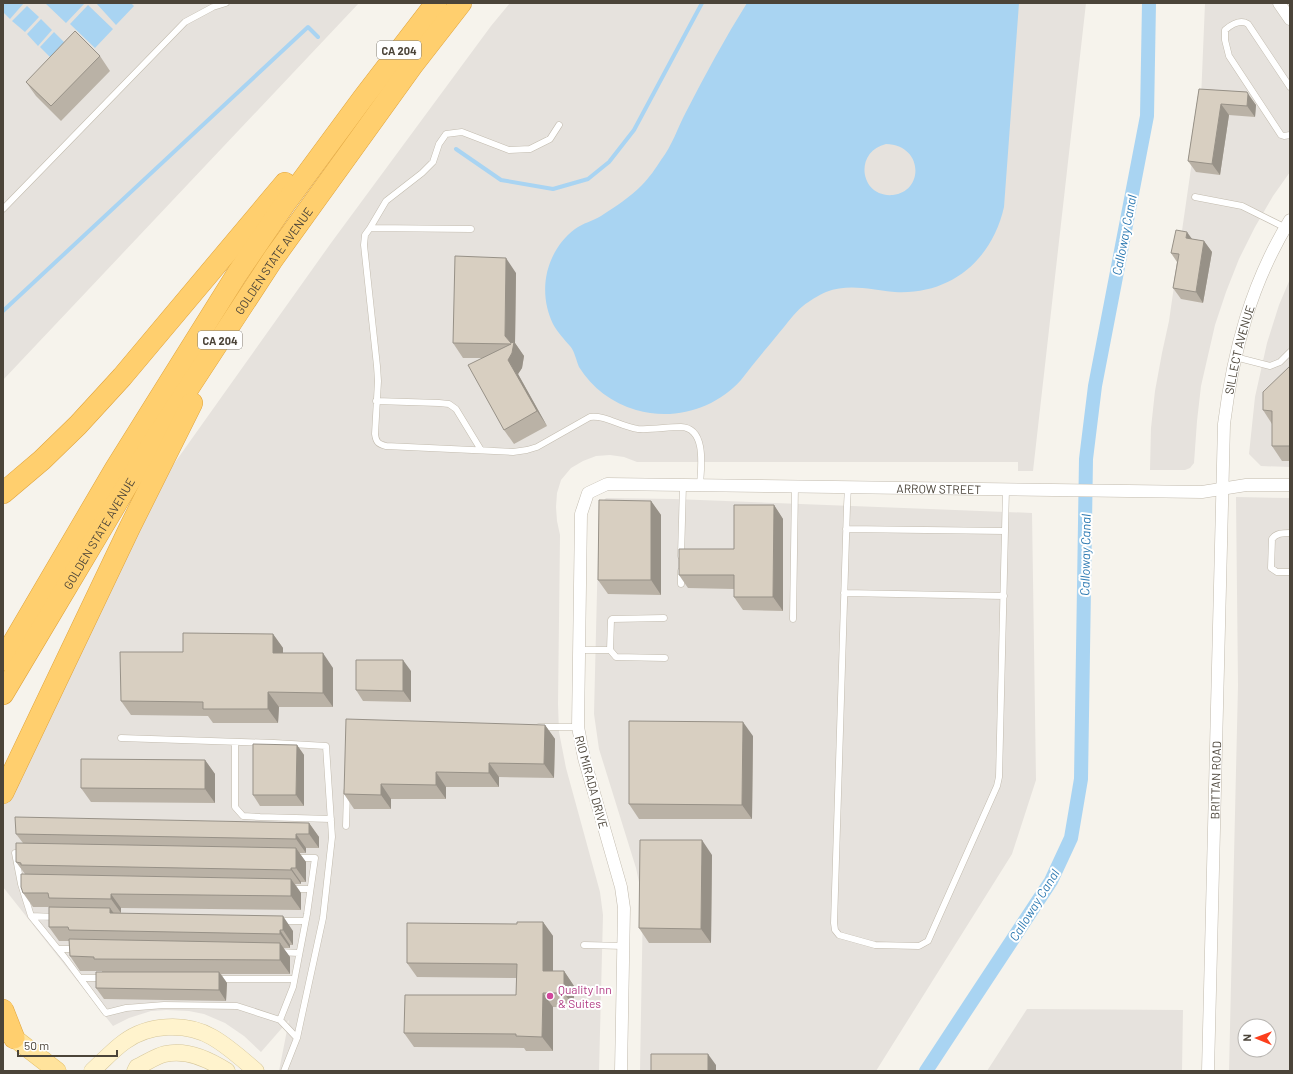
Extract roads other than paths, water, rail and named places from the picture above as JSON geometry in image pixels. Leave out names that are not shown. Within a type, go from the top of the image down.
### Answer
[{"type":"highway","name":"GOLDEN STATE AVENUE","points":[[3,660],[115,469],[233,281],[284,205],[363,98],[436,3]]},
{"type":"highway","name":"GOLDEN STATE AVENUE","points":[[3,694],[150,447],[239,310],[273,259],[412,66],[461,3]]},
{"type":"highway","points":[[3,493],[63,440],[122,377],[309,154],[363,98]]},
{"type":"highway","points":[[3,793],[130,527],[239,310]]},
{"type":"highway","points":[[3,1010],[8,1033]]},
{"type":"main road","points":[[92,1071],[130,1038],[146,1031],[179,1027],[211,1036],[226,1046],[256,1071]]},
{"type":"main road","points":[[8,1033],[57,1071]]},
{"type":"main road","points":[[135,1071],[137,1067],[165,1054],[182,1053],[214,1062],[227,1071]]},
{"type":"street","points":[[1279,3],[1290,19]]},
{"type":"street","name":"SILLECT AVENUE","points":[[1221,489],[1224,424],[1229,382],[1235,357],[1251,301],[1268,262],[1288,224]]},
{"type":"street","name":"ARROW STREET","points":[[588,493],[607,484],[1202,492],[1246,484],[1290,485]]},
{"type":"street","name":"BRITTAN ROAD","points":[[1208,1071],[1221,489]]},
{"type":"street","name":"RIO MIRADA DRIVE","points":[[588,493],[581,514],[578,727],[584,758],[621,886],[624,908],[621,1071]]},
{"type":"lane","points":[[3,209],[185,22],[213,6],[226,3]]},
{"type":"lane","points":[[1290,87],[1248,24],[1244,22],[1235,23],[1225,30],[1225,40],[1229,56],[1281,135],[1290,135]]},
{"type":"lane","points":[[559,125],[550,139],[530,149],[510,150],[462,132],[446,134],[439,144],[433,162],[422,173],[386,201],[365,235],[364,245],[377,366],[376,441],[380,445],[386,446],[512,452],[537,447],[590,417],[596,416],[626,427],[638,429],[683,427],[690,429],[696,434],[699,443],[701,461],[700,485]]},
{"type":"lane","points":[[1195,197],[1242,206],[1288,224]]},
{"type":"lane","points":[[370,228],[471,229]]},
{"type":"lane","points":[[1235,357],[1270,366],[1280,362],[1290,352]]},
{"type":"lane","points":[[376,401],[449,404],[456,409],[481,450]]},
{"type":"lane","points":[[680,584],[683,485]]},
{"type":"lane","points":[[793,619],[795,486]]},
{"type":"lane","points":[[848,487],[834,923],[835,930],[839,934],[876,945],[919,946],[928,941],[997,786],[999,777],[1006,489]]},
{"type":"lane","points":[[846,529],[1005,531]]},
{"type":"lane","points":[[1290,533],[1282,533],[1272,538],[1271,568],[1277,572],[1290,572]]},
{"type":"lane","points":[[844,592],[1004,596]]},
{"type":"lane","points":[[664,618],[612,619],[610,650],[616,657],[665,658]]},
{"type":"lane","points":[[579,650],[610,650]]},
{"type":"lane","points":[[529,727],[578,727]]},
{"type":"lane","points":[[121,738],[326,746],[332,837],[323,918],[297,1038],[284,1071]]},
{"type":"lane","points":[[235,742],[235,807],[243,816],[331,819]]},
{"type":"lane","points":[[346,826],[347,788]]},
{"type":"lane","points":[[31,853],[15,853],[21,884],[31,916],[59,949],[106,1013],[126,1008],[164,1005],[237,1006],[280,1020],[297,1038]]},
{"type":"lane","points":[[280,1020],[294,980],[305,921],[314,858],[291,858]]},
{"type":"lane","points":[[21,884],[29,884]]},
{"type":"lane","points":[[287,889],[310,889]]},
{"type":"lane","points":[[31,916],[63,917]]},
{"type":"lane","points":[[274,921],[305,921]]},
{"type":"lane","points":[[584,945],[624,946]]},
{"type":"lane","points":[[59,949],[82,950]]},
{"type":"lane","points":[[268,952],[299,953]]},
{"type":"lane","points":[[80,978],[111,978]]},
{"type":"lane","points":[[207,979],[294,980]]},
{"type":"water","points":[[3,3],[24,3],[10,19],[3,12]]},
{"type":"water","points":[[45,3],[85,3],[66,23]]},
{"type":"water","points":[[96,3],[131,3],[134,6],[116,25]]},
{"type":"water","points":[[747,3],[1019,3],[1004,207],[998,226],[990,243],[979,258],[966,270],[951,280],[934,287],[915,291],[895,292],[844,288],[826,292],[817,296],[803,306],[741,380],[731,390],[719,398],[693,410],[679,413],[650,413],[636,410],[627,407],[603,394],[584,375],[579,367],[573,351],[553,324],[548,311],[545,285],[547,272],[557,248],[565,238],[578,227],[601,216],[622,202],[642,185],[652,173],[665,155],[700,84]],"holes":[[[886,144],[898,146],[907,152],[913,160],[915,169],[914,178],[910,186],[903,192],[893,195],[882,194],[873,189],[868,182],[865,174],[865,164],[875,149]]]},
{"type":"water","points":[[88,5],[113,29],[95,48],[70,24]]},
{"type":"water","points":[[27,6],[39,17],[25,32],[12,21]]},
{"type":"water","points":[[41,19],[52,30],[38,46],[27,34]]},
{"type":"water","points":[[54,32],[66,44],[52,59],[40,47]]},
{"type":"waterway","points":[[456,149],[501,180],[553,189],[588,179],[609,162],[634,130],[702,3]]},
{"type":"waterway","name":"Calloway Canal","points":[[926,1071],[1051,881],[1071,838],[1081,779],[1086,459],[1095,386],[1147,116],[1149,3]]},
{"type":"waterway","points":[[3,311],[308,27],[318,37]]},
{"type":"place","name":"Quality Inn & Suites","points":[[550,996]]}]
